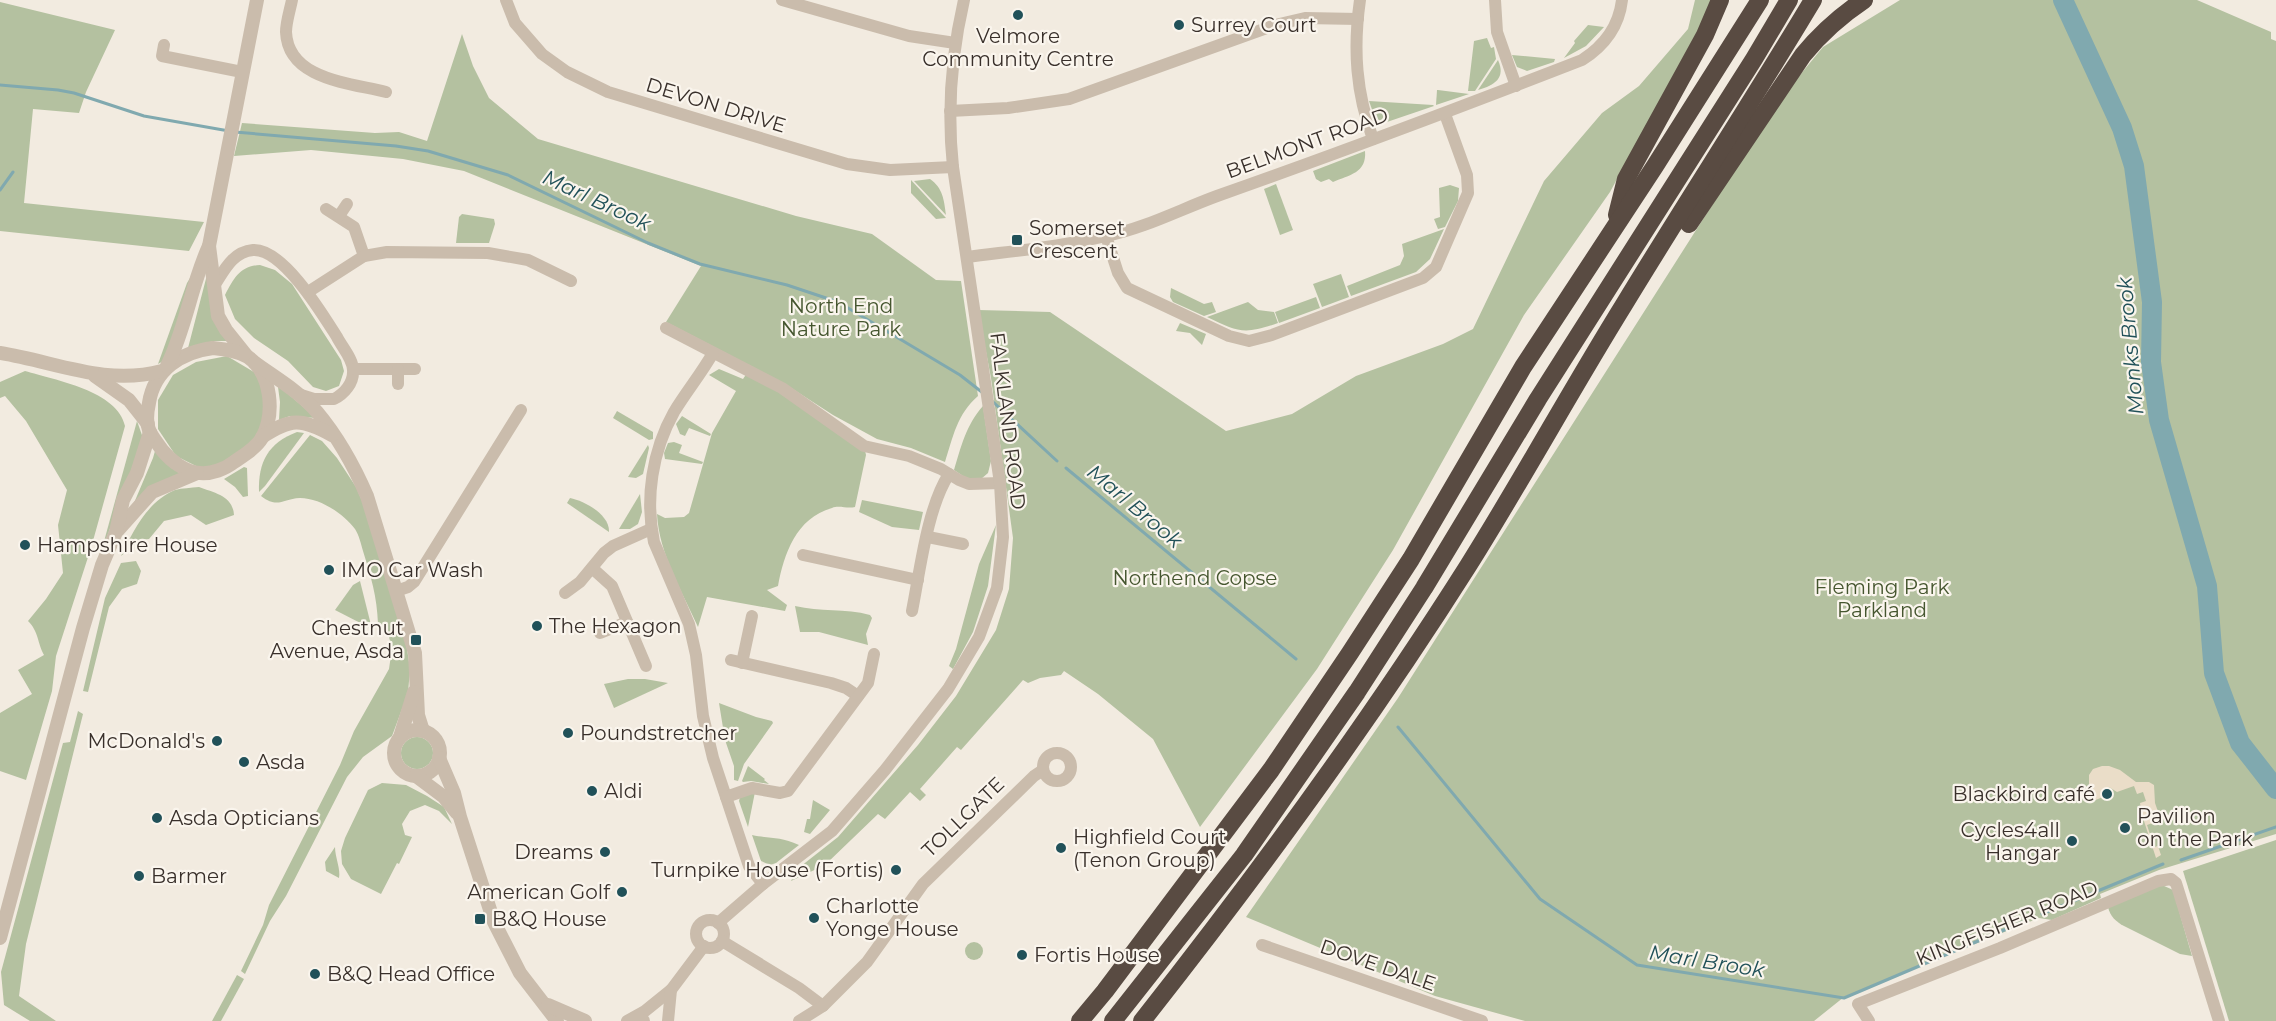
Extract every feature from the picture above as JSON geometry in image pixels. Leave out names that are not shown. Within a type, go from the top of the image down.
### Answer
[{"type":"highway","points":[[1613,229],[1626,179],[1705,35],[1720,0]]},
{"type":"highway","points":[[1080,1021],[1106,991],[1271,771],[1411,559],[1523,367],[1760,0]]},
{"type":"highway","points":[[1113,1021],[1244,855],[1357,692],[1789,0]]},
{"type":"highway","points":[[1142,1021],[1241,894],[1323,784],[1374,710],[1468,566],[1645,269],[1739,123],[1813,0]]},
{"type":"highway","points":[[1645,269],[1680,237],[1803,55],[1844,13],[1864,0]]},
{"type":"street","points":[[0,938],[83,628],[102,565],[116,532],[123,500],[140,464],[149,428],[150,397],[154,384],[174,352],[200,267],[209,246],[257,0]]},
{"type":"street","points":[[292,0],[286,32],[290,48],[298,62],[309,70],[386,92]]},
{"type":"street","name":"DEVON DRIVE","points":[[506,0],[515,23],[542,54],[567,72],[608,93],[848,164],[890,170],[953,167]]},
{"type":"street","points":[[782,0],[909,36],[955,43]]},
{"type":"street","name":"FALKLAND ROAD","points":[[718,923],[763,884],[832,831],[885,770],[934,707],[964,662],[979,637],[997,588],[1003,537],[1000,483],[953,167],[950,111],[955,43],[964,0]]},
{"type":"street","points":[[1360,0],[1356,61],[1358,82],[1374,139]]},
{"type":"street","points":[[1495,0],[1497,32],[1515,86]]},
{"type":"street","name":"BELMONT ROAD","points":[[967,257],[1106,237],[1143,226],[1216,197],[1445,114],[1590,55],[1612,32],[1622,0]]},
{"type":"street","points":[[950,111],[1008,108],[1069,99],[1275,25],[1305,18],[1358,19]]},
{"type":"street","points":[[164,45],[162,56],[242,72]]},
{"type":"street","points":[[1106,237],[1127,288],[1228,336],[1249,341],[1281,332],[1423,278],[1436,267],[1468,193],[1467,175],[1445,114]]},
{"type":"street","points":[[339,216],[347,204]]},
{"type":"street","points":[[326,209],[354,227],[364,256]]},
{"type":"street","points":[[209,246],[218,316],[226,330],[262,374],[268,392],[268,412],[262,438]]},
{"type":"street","points":[[214,286],[229,262],[237,256],[254,250],[263,252],[278,261],[308,292],[354,369],[347,389],[334,399],[314,399],[297,394]]},
{"type":"street","points":[[308,292],[364,256],[387,252],[488,253],[528,260],[571,282]]},
{"type":"street","points":[[533,279],[538,266]]},
{"type":"street","points":[[666,328],[782,388],[864,446],[909,456],[969,484],[1000,483]]},
{"type":"street","points":[[0,353],[51,363],[94,375],[125,376],[164,369],[192,354],[213,348],[225,349],[251,360],[297,394],[316,411],[345,451],[367,496],[415,653],[418,715],[423,731]]},
{"type":"street","points":[[712,353],[675,411],[663,436],[651,486],[651,529],[654,542],[689,624],[707,738],[749,866],[763,884]]},
{"type":"street","points":[[354,369],[415,369]]},
{"type":"street","points":[[398,369],[398,384]]},
{"type":"street","points":[[94,375],[129,400],[174,462],[197,472]]},
{"type":"street","points":[[396,591],[414,582],[520,419]]},
{"type":"street","points":[[116,532],[152,492],[197,472],[216,471],[228,467],[278,427],[302,423],[311,424],[333,436]]},
{"type":"street","points":[[912,611],[937,497],[949,474]]},
{"type":"street","points":[[565,593],[580,582],[613,546],[651,529]]},
{"type":"street","points":[[928,537],[963,543]]},
{"type":"street","points":[[803,555],[918,580]]},
{"type":"street","points":[[592,568],[612,586],[646,666]]},
{"type":"street","points":[[752,616],[737,662],[831,683],[846,688],[858,696]]},
{"type":"street","points":[[600,633],[627,622]]},
{"type":"street","points":[[726,797],[752,788],[780,793],[788,791],[868,682],[874,654]]},
{"type":"street","points":[[417,681],[400,738],[396,744],[395,759],[404,772],[416,776],[444,797],[460,817]]},
{"type":"street","points":[[400,738],[411,731],[423,731],[430,734],[438,745],[439,758],[448,776],[494,922],[520,973],[557,1021]]},
{"type":"street","points":[[416,776],[431,771],[439,758]]},
{"type":"street","name":"TOLLGATE","points":[[799,1021],[823,1006],[867,962],[922,884],[1043,771]]},
{"type":"street","name":"KINGFISHER ROAD","points":[[1869,1021],[1858,1004],[2000,948],[2158,881],[2171,879],[2176,883],[2219,1021]]},
{"type":"street","points":[[705,921],[718,923],[723,931],[722,940],[712,948],[704,946],[697,940],[698,927],[705,921]]},
{"type":"street","points":[[722,940],[799,988],[823,1006]]},
{"type":"street","name":"DOVE DALE","points":[[1262,945],[1482,1021]]},
{"type":"street","points":[[629,1021],[671,990],[704,946]]},
{"type":"street","points":[[668,1021],[671,990]]},
{"type":"street","points":[[543,1003],[585,1021]]},
{"type":"street","points":[[629,1021],[643,1021]]},
{"type":"green space","name":"Northend Copse","points":[[1695,0],[1711,0],[1708,12],[1610,192],[1524,315],[1393,550],[1317,669],[1200,827],[1153,739],[1098,694],[1064,671],[1061,675],[1040,678],[1028,683],[1023,680],[961,750],[957,747],[920,789],[926,795],[920,801],[910,792],[885,819],[878,814],[825,865],[791,881],[796,870],[838,837],[918,745],[956,696],[996,630],[1009,589],[1013,538],[991,378],[978,310],[1050,312],[1226,431],[1292,414],[1356,376],[1443,344],[1473,329],[1544,181],[1602,113],[1639,86],[1688,29]]},
{"type":"green space","name":"Fleming Park Parkland","points":[[1900,0],[2197,0],[2271,32],[2271,39],[2276,41],[2276,834],[2159,870],[2100,894],[2101,898],[2052,920],[2039,918],[1844,997],[1814,1021],[1525,1021],[1435,996],[1246,917],[1398,698],[1777,103],[1823,47]]},
{"type":"green space","points":[[0,2],[115,30],[86,92],[79,113],[33,109],[24,203],[204,222],[189,251],[0,231]]},
{"type":"green space","points":[[1588,25],[1604,27],[1586,46],[1564,58],[1575,43],[1574,41]]},
{"type":"green space","name":"North End Nature Park","points":[[462,34],[473,66],[489,98],[538,139],[796,216],[872,234],[936,280],[961,281],[978,396],[960,418],[945,462],[911,448],[877,439],[833,415],[785,384],[666,322],[701,266],[464,171],[403,159],[311,150],[234,156],[242,123],[375,133],[399,132],[427,141]]},
{"type":"green space","points":[[1487,38],[1491,48],[1494,47],[1496,59],[1475,91],[1468,91],[1474,41]]},
{"type":"green space","points":[[1512,55],[1555,59],[1554,62],[1527,71],[1517,67]]},
{"type":"green space","points":[[1498,60],[1500,76],[1494,83],[1478,90]]},
{"type":"green space","points":[[1438,90],[1469,94],[1436,105]]},
{"type":"green space","points":[[1369,101],[1434,106],[1384,123],[1375,118]]},
{"type":"green space","points":[[1365,151],[1363,164],[1351,175],[1333,182],[1329,179],[1321,182],[1316,179],[1313,171]]},
{"type":"green space","points":[[930,179],[940,190],[946,215],[914,181]]},
{"type":"green space","points":[[911,180],[946,218],[936,219],[911,193]]},
{"type":"green space","points":[[1276,184],[1293,230],[1280,235],[1264,189]]},
{"type":"green space","points":[[1450,185],[1459,188],[1458,201],[1445,227],[1438,229],[1434,219],[1440,217],[1439,188]]},
{"type":"green space","points":[[462,214],[494,219],[495,224],[489,243],[456,243],[459,217]]},
{"type":"green space","points":[[1444,229],[1430,259],[1416,272],[1351,296],[1347,286],[1400,265],[1404,256],[1402,244]]},
{"type":"green space","points":[[198,265],[165,360],[158,364],[187,283]]},
{"type":"green space","points":[[260,265],[275,270],[292,284],[341,360],[344,371],[339,386],[326,391],[313,387],[288,361],[254,338],[235,319],[225,295],[235,278],[243,270]]},
{"type":"green space","points":[[208,271],[228,341],[214,341],[188,348]]},
{"type":"green space","points":[[1341,274],[1349,297],[1322,307],[1313,284]]},
{"type":"green space","points":[[1171,288],[1204,304],[1212,302],[1216,312],[1204,316],[1173,302],[1170,297]]},
{"type":"green space","points":[[1316,297],[1320,308],[1279,323],[1275,312]]},
{"type":"green space","points":[[1248,302],[1258,310],[1274,312],[1278,323],[1257,329],[1241,330],[1207,317]]},
{"type":"green space","points":[[1180,323],[1206,334],[1202,345],[1190,333],[1176,331]]},
{"type":"green space","points":[[227,356],[259,375],[267,402],[264,422],[249,447],[225,465],[202,469],[176,456],[158,429],[158,400],[173,375],[196,362]]},
{"type":"green space","points":[[719,369],[743,379],[749,370],[864,446],[866,455],[855,507],[835,507],[809,520],[788,550],[778,586],[767,590],[787,605],[785,611],[707,597],[698,627],[667,558],[657,514],[665,518],[684,517],[689,513],[712,433],[736,391],[709,375]]},
{"type":"green space","points":[[25,371],[68,383],[98,396],[111,404],[120,414],[125,426],[91,548],[56,656],[52,691],[26,780],[0,771],[0,713],[32,694],[18,670],[44,655],[34,629],[28,621],[63,573],[58,525],[67,490],[26,421],[5,396],[0,398],[0,382]]},
{"type":"green space","points":[[278,387],[316,418],[290,416],[279,420]]},
{"type":"green space","points":[[983,406],[991,461],[988,473],[981,479],[966,478],[954,470],[968,429]]},
{"type":"green space","points":[[617,411],[653,432],[653,439],[649,440],[613,418]]},
{"type":"green space","points":[[682,416],[711,434],[710,436],[689,428],[685,436],[680,434],[676,424]]},
{"type":"green space","points":[[137,421],[143,438],[100,556]]},
{"type":"green space","points":[[297,432],[304,433],[259,492],[260,472],[267,455],[279,442]]},
{"type":"green space","points":[[310,435],[322,441],[337,458],[356,487],[369,517],[405,635],[410,669],[408,693],[392,736],[363,757],[347,777],[286,896],[270,921],[245,974],[241,971],[263,925],[269,905],[340,765],[354,731],[389,669],[392,648],[387,630],[378,624],[371,578],[359,537],[350,523],[331,508],[315,501],[300,498],[276,503],[261,496]]},
{"type":"green space","points":[[674,442],[682,445],[679,453],[703,462],[702,464],[665,459],[664,453],[668,443]]},
{"type":"green space","points":[[648,445],[643,474],[636,478],[628,477]]},
{"type":"green space","points":[[155,451],[180,474],[134,503],[153,458]]},
{"type":"green space","points":[[244,467],[247,468],[248,496],[243,497],[224,479]]},
{"type":"green space","points":[[199,487],[227,499],[234,515],[206,525],[191,515],[164,521],[149,539],[140,540],[121,556],[136,527],[157,501],[175,490]]},
{"type":"green space","points":[[640,494],[642,512],[638,524],[630,529],[619,529]]},
{"type":"green space","points":[[570,498],[583,502],[596,510],[605,520],[609,532],[567,503]]},
{"type":"green space","points":[[862,500],[923,512],[919,530],[892,527],[859,512]]},
{"type":"green space","points":[[996,525],[988,586],[973,632],[953,669],[949,666],[956,649],[979,564]]},
{"type":"green space","points":[[136,561],[141,571],[137,584],[122,589],[109,607],[88,692],[83,691],[105,598],[121,563]]},
{"type":"green space","points":[[360,581],[372,629],[335,610],[353,585]]},
{"type":"green space","points":[[795,606],[870,615],[872,618],[866,634],[868,645],[819,632],[800,632]]},
{"type":"green space","points":[[628,679],[668,683],[614,708],[604,684]]},
{"type":"green space","points":[[719,703],[773,723],[744,764],[738,781],[734,780],[734,766],[725,740]]},
{"type":"green space","points":[[78,711],[83,714],[26,944],[19,996],[56,1021],[30,1021],[4,1005],[1,972],[63,743],[70,742]]},
{"type":"green space","points":[[417,737],[429,741],[433,753],[429,765],[417,769],[405,765],[401,753],[405,741]]},
{"type":"green space","points":[[748,766],[765,779],[769,784],[743,782]]},
{"type":"green space","points":[[382,783],[406,785],[427,796],[444,807],[452,824],[439,811],[425,805],[410,811],[402,824],[405,835],[412,837],[381,894],[351,879],[342,864],[341,851],[368,790]]},
{"type":"green space","points":[[755,792],[748,827],[739,801],[740,797]]},
{"type":"green space","points":[[813,800],[830,810],[810,834],[804,832],[807,819],[810,819]]},
{"type":"green space","points":[[752,835],[781,839],[799,845],[770,865],[761,861]]},
{"type":"green space","points":[[2276,840],[2276,1021],[2229,1021],[2183,871]]},
{"type":"green space","points":[[335,847],[339,878],[326,871],[325,862]]},
{"type":"green space","points":[[2162,885],[2173,890],[2192,956],[2180,954],[2121,924],[2109,910],[2108,907]]},
{"type":"green space","points":[[974,942],[980,945],[983,951],[980,957],[974,960],[968,957],[965,951],[968,945]]},
{"type":"green space","points":[[237,975],[244,979],[221,1021],[212,1021]]},
{"type":"shaded area","points":[[2102,766],[2120,770],[2136,782],[2149,782],[2154,785],[2155,803],[2161,820],[2147,825],[2154,847],[2158,846],[2161,855],[2156,858],[2142,815],[2140,803],[2146,801],[2143,792],[2137,794],[2134,786],[2117,792],[2109,787],[2103,797],[2093,801],[2089,798],[2089,775],[2093,769]]},
{"type":"waterway","name":"Monks Brook","points":[[2063,0],[2122,128],[2134,166],[2152,302],[2151,362],[2159,420],[2207,586],[2214,673],[2240,743],[2276,789]]},
{"type":"waterway","name":"Marl Brook","points":[[0,85],[74,93],[144,116],[229,131]]},
{"type":"waterway","name":"Marl Brook","points":[[235,132],[396,146],[428,151],[508,175],[648,243],[700,264],[787,285],[838,302],[960,375],[983,393]]},
{"type":"waterway","name":"Marl Brook","points":[[0,190],[13,172]]},
{"type":"waterway","name":"Marl Brook","points":[[992,401],[1057,461]]},
{"type":"waterway","name":"Marl Brook","points":[[1066,468],[1296,659]]},
{"type":"waterway","name":"Marl Brook","points":[[1398,727],[1540,899],[1637,965],[1844,998],[2023,922]]},
{"type":"waterway","name":"Marl Brook","points":[[2181,860],[2276,827]]},
{"type":"waterway","name":"Marl Brook","points":[[2042,914],[2163,864]]},
{"type":"place","name":"Velmore Community Centre","points":[[1018,15]]},
{"type":"place","name":"Surrey Court","points":[[1179,25]]},
{"type":"place","name":"Somerset Crescent","points":[[1017,240]]},
{"type":"place","name":"Hampshire House","points":[[25,545]]},
{"type":"place","name":"IMO Car Wash","points":[[329,570]]},
{"type":"place","name":"The Hexagon","points":[[537,626]]},
{"type":"place","name":"Chestnut Avenue, Asda","points":[[416,640]]},
{"type":"place","name":"Poundstretcher","points":[[568,733]]},
{"type":"place","name":"McDonald's","points":[[217,741]]},
{"type":"place","name":"Asda","points":[[244,762]]},
{"type":"place","name":"Aldi","points":[[592,791]]},
{"type":"place","name":"Blackbird café","points":[[2107,794]]},
{"type":"place","name":"Asda Opticians","points":[[157,818]]},
{"type":"place","name":"Pavilion on the Park","points":[[2125,828]]},
{"type":"place","name":"Cycles4all Hangar","points":[[2072,841]]},
{"type":"place","name":"Highfield Court (Tenon Group)","points":[[1061,848]]},
{"type":"place","name":"Dreams","points":[[605,852]]},
{"type":"place","name":"Turnpike House (Fortis)","points":[[896,870]]},
{"type":"place","name":"Barmer","points":[[139,876]]},
{"type":"place","name":"American Golf","points":[[622,892]]},
{"type":"place","name":"Charlotte Yonge House","points":[[814,918]]},
{"type":"place","name":"B&Q House","points":[[480,919]]},
{"type":"place","name":"Fortis House","points":[[1022,955]]},
{"type":"place","name":"B&Q Head Office","points":[[315,974]]}]
